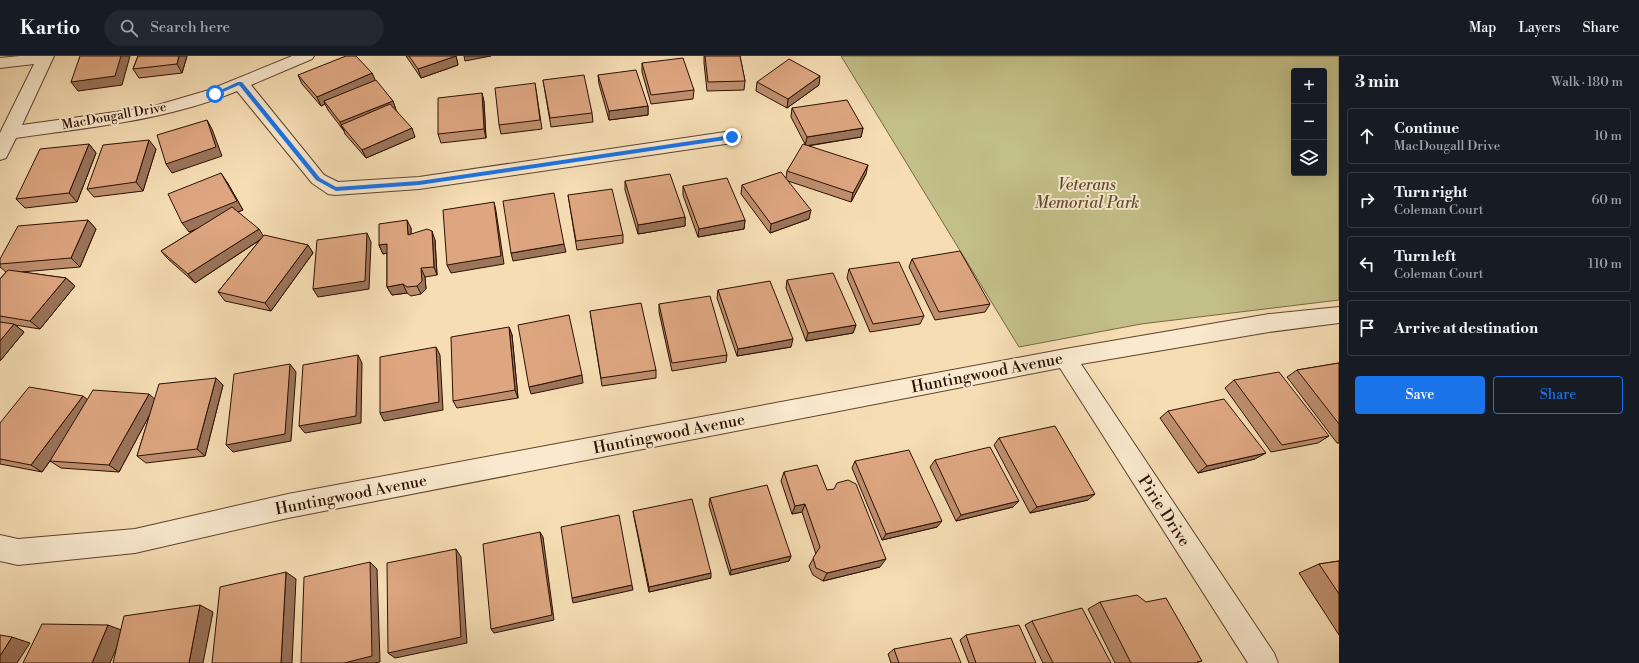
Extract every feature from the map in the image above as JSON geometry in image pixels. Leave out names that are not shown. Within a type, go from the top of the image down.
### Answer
[{"type":"street","name":"MacDougall Drive","points":[[9,133],[152,112],[215,94],[306,56]]},
{"type":"street","points":[[0,63],[46,57]]},
{"type":"street","points":[[0,154],[46,57]]},
{"type":"street","points":[[240,83],[318,179],[336,189],[419,183],[732,137]]},
{"type":"street","name":"Huntingwood Avenue","points":[[0,548],[18,552],[135,541],[288,506],[1065,358],[1269,322],[1339,314]]},
{"type":"street","name":"Pirie Drive","points":[[1065,358],[1264,663]]},
{"type":"green space","name":"Veterans Memorial Park","points":[[841,56],[1339,56],[1339,300],[1141,324],[1019,347]]},
{"type":"building","points":[[80,56],[121,56],[115,76],[71,82]]},
{"type":"building","points":[[138,56],[179,56],[177,64],[133,69]]},
{"type":"building","points":[[346,56],[356,56],[372,73],[317,97],[298,75]]},
{"type":"building","points":[[409,56],[456,56],[418,69]]},
{"type":"building","points":[[705,56],[740,56],[745,81],[708,82]]},
{"type":"building","points":[[683,58],[694,90],[651,95],[642,63]]},
{"type":"building","points":[[789,59],[820,76],[788,99],[757,82]]},
{"type":"building","points":[[636,70],[648,106],[609,111],[598,75]]},
{"type":"building","points":[[584,75],[592,113],[550,118],[543,80]]},
{"type":"building","points":[[376,80],[393,101],[340,122],[324,101]]},
{"type":"building","points":[[535,83],[540,120],[499,125],[495,88]]},
{"type":"building","points":[[482,93],[484,129],[438,134],[438,98]]},
{"type":"building","points":[[847,100],[863,128],[807,137],[792,108]]},
{"type":"building","points":[[390,104],[412,128],[362,150],[341,125]]},
{"type":"building","points":[[207,120],[216,147],[166,164],[157,135]]},
{"type":"building","points":[[149,140],[136,182],[87,189],[103,145]]},
{"type":"building","points":[[89,144],[69,193],[16,199],[40,149]]},
{"type":"building","points":[[803,144],[868,165],[853,193],[787,171]]},
{"type":"building","points":[[781,172],[811,210],[771,224],[742,185]]},
{"type":"building","points":[[221,173],[237,201],[182,223],[168,194]]},
{"type":"building","points":[[670,174],[685,217],[638,225],[625,181]]},
{"type":"building","points":[[727,178],[745,220],[699,229],[683,186]]},
{"type":"building","points":[[612,189],[623,235],[576,241],[568,195]]},
{"type":"building","points":[[554,193],[564,244],[511,253],[503,201]]},
{"type":"building","points":[[494,202],[501,256],[447,265],[443,210]]},
{"type":"building","points":[[232,207],[259,229],[188,274],[161,251]]},
{"type":"building","points":[[88,220],[71,258],[0,264],[0,259],[18,226]]},
{"type":"building","points":[[407,220],[408,235],[427,229],[432,231],[434,267],[421,268],[422,281],[417,286],[407,287],[403,284],[387,287],[387,244],[379,245],[379,224]]},
{"type":"building","points":[[367,233],[365,281],[313,289],[317,240]]},
{"type":"building","points":[[264,235],[308,245],[265,303],[218,292]]},
{"type":"building","points":[[960,251],[990,304],[939,312],[912,259]]},
{"type":"building","points":[[899,262],[924,316],[873,324],[849,269]]},
{"type":"building","points":[[8,270],[66,278],[30,321],[0,316],[0,279]]},
{"type":"building","points":[[833,273],[856,325],[808,333],[787,280]]},
{"type":"building","points":[[770,281],[793,339],[738,349],[718,290]]},
{"type":"building","points":[[710,296],[727,355],[672,363],[659,304]]},
{"type":"building","points":[[641,303],[656,370],[601,378],[590,311]]},
{"type":"building","points":[[569,315],[582,375],[529,387],[518,325]]},
{"type":"building","points":[[0,322],[14,324],[0,341]]},
{"type":"building","points":[[509,327],[515,390],[453,401],[451,337]]},
{"type":"building","points":[[436,347],[439,402],[380,413],[380,357]]},
{"type":"building","points":[[358,355],[356,416],[299,426],[303,365]]},
{"type":"building","points":[[1339,363],[1339,424],[1297,370]]},
{"type":"building","points":[[290,364],[285,434],[226,445],[234,374]]},
{"type":"building","points":[[1279,372],[1329,436],[1282,445],[1234,380]]},
{"type":"building","points":[[216,378],[197,449],[137,456],[159,384]]},
{"type":"building","points":[[29,387],[83,396],[31,465],[0,459],[0,423]]},
{"type":"building","points":[[93,390],[149,394],[109,465],[50,461]]},
{"type":"building","points":[[1224,399],[1266,453],[1207,466],[1168,411]]},
{"type":"building","points":[[1055,426],[1095,494],[1037,507],[999,438]]},
{"type":"building","points":[[990,447],[1019,501],[961,515],[935,460]]},
{"type":"building","points":[[909,450],[942,521],[886,534],[855,461]]},
{"type":"building","points":[[817,465],[827,490],[834,489],[837,483],[848,480],[856,484],[886,559],[827,573],[816,568],[813,558],[820,547],[805,504],[795,506],[784,472]]},
{"type":"building","points":[[767,485],[791,556],[731,570],[710,498]]},
{"type":"building","points":[[692,499],[711,573],[649,587],[633,511]]},
{"type":"building","points":[[619,515],[632,585],[572,598],[561,527]]},
{"type":"building","points":[[540,532],[552,615],[491,629],[483,544]]},
{"type":"building","points":[[456,549],[461,637],[388,653],[387,563]]},
{"type":"building","points":[[1339,561],[1339,594],[1319,564]]},
{"type":"building","points":[[370,562],[372,656],[344,663],[301,663],[304,577]]},
{"type":"building","points":[[286,572],[281,663],[212,663],[220,587]]},
{"type":"building","points":[[1137,595],[1146,602],[1166,598],[1202,661],[1197,662],[1198,663],[1131,663],[1100,602]]},
{"type":"building","points":[[200,605],[189,663],[113,663],[124,616]]},
{"type":"building","points":[[1082,608],[1111,663],[1053,663],[1032,621]]},
{"type":"building","points":[[42,624],[108,625],[92,663],[23,663]]},
{"type":"building","points":[[1019,625],[1036,663],[976,663],[966,635]]},
{"type":"building","points":[[0,635],[12,637],[0,656]]},
{"type":"building","points":[[951,638],[961,663],[899,663],[894,649]]},
{"type":"route","points":[[215,94],[240,83],[318,179],[336,189],[419,183],[732,137]]}]
